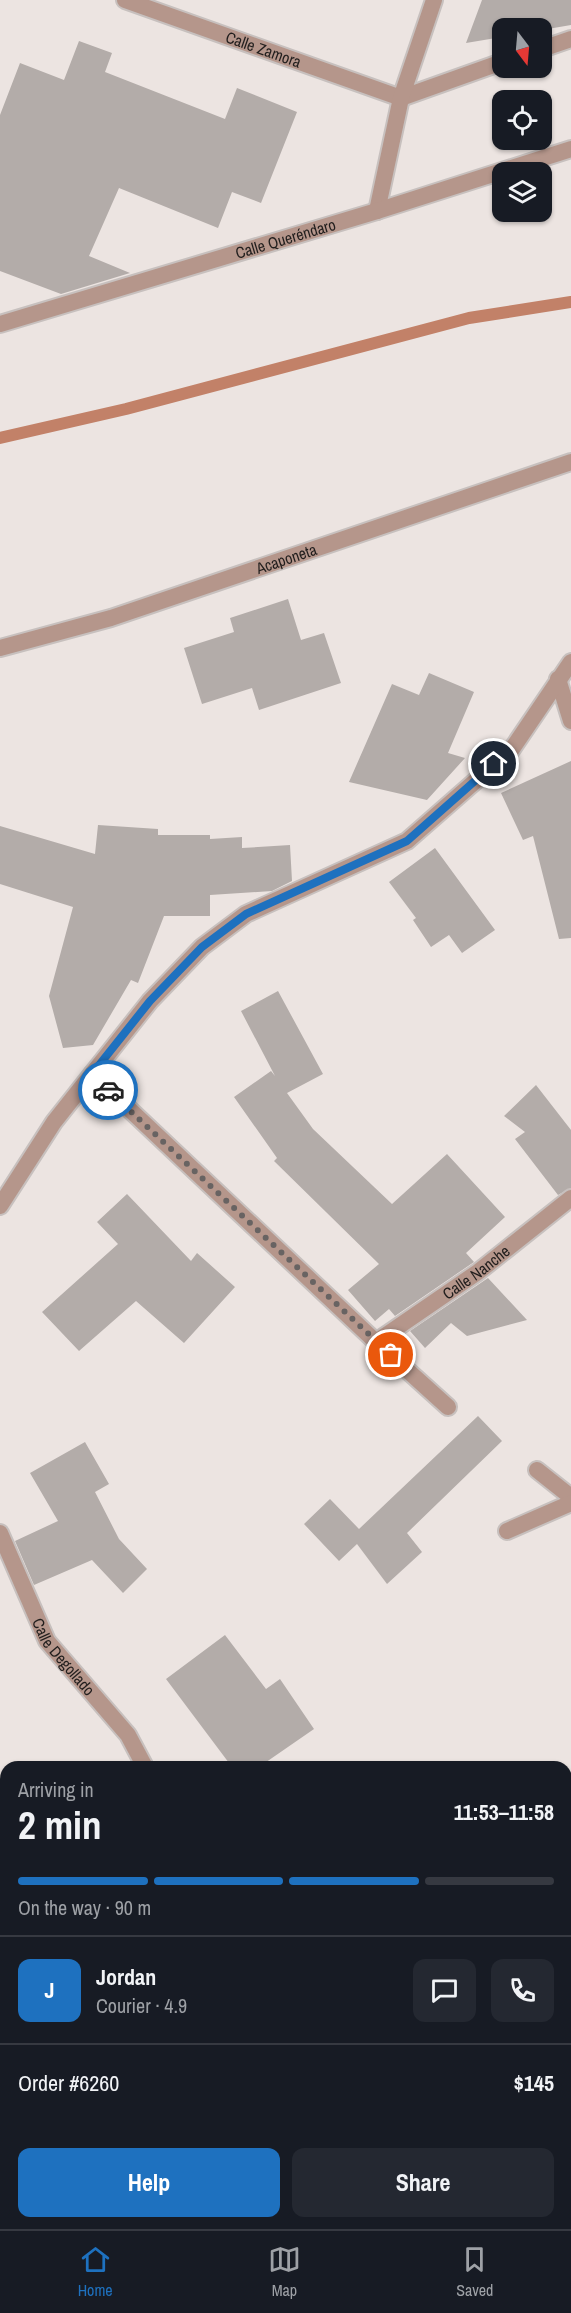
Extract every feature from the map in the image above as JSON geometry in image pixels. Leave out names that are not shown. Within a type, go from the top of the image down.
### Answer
[{"type":"street","name":"Calle Zamora","points":[[125,0],[401,98]]},
{"type":"street","points":[[377,211],[401,98],[434,0]]},
{"type":"street","points":[[552,46],[571,39]]},
{"type":"street","points":[[401,98],[492,66]]},
{"type":"street","name":"Calle Queréndaro","points":[[0,324],[377,211],[571,149]]},
{"type":"street","name":"Acaponeta","points":[[0,648],[111,618],[571,462]]},
{"type":"street","points":[[0,1206],[54,1122],[150,1001],[202,947],[246,914],[407,841],[512,749],[571,662]]},
{"type":"street","points":[[558,680],[571,721]]},
{"type":"street","points":[[92,1074],[448,1407]]},
{"type":"street","name":"Calle Nanche","points":[[376,1342],[478,1272],[571,1198]]},
{"type":"street","points":[[537,1470],[571,1497]]},
{"type":"street","points":[[507,1531],[571,1503]]},
{"type":"street","name":"Calle Degollado","points":[[0,1533],[47,1641],[128,1735],[142,1761]]},
{"type":"building","points":[[482,0],[571,0],[571,25],[552,28],[552,18],[492,18],[492,39],[466,43]]},
{"type":"building","points":[[79,41],[112,53],[105,72],[225,119],[237,88],[297,112],[261,203],[232,192],[218,228],[119,188],[89,256],[130,273],[61,294],[0,271],[0,115],[20,63],[64,80]]},
{"type":"building","points":[[288,599],[301,640],[324,633],[341,683],[259,710],[252,688],[202,704],[184,648],[234,632],[230,618]]},
{"type":"building","points":[[429,673],[474,692],[448,753],[465,758],[427,800],[349,782],[392,684],[419,695]]},
{"type":"building","points":[[571,761],[571,938],[559,939],[533,836],[523,840],[501,793]]},
{"type":"building","points":[[98,825],[158,829],[158,835],[210,835],[210,839],[242,837],[242,848],[290,845],[292,881],[272,891],[210,895],[210,916],[164,916],[138,983],[131,980],[93,1045],[63,1048],[49,996],[73,907],[0,884],[0,826],[95,854]]},
{"type":"building","points":[[435,848],[495,930],[462,953],[449,935],[431,947],[413,920],[416,918],[389,882]]},
{"type":"building","points":[[278,991],[323,1074],[287,1093],[313,1129],[392,1204],[447,1154],[505,1217],[466,1253],[474,1262],[395,1316],[389,1309],[375,1321],[348,1290],[379,1264],[274,1161],[277,1158],[234,1097],[271,1071],[275,1076],[241,1011]]},
{"type":"building","points":[[536,1085],[571,1130],[571,1188],[558,1195],[515,1139],[525,1132],[504,1116]]},
{"type":"building","points":[[127,1194],[191,1261],[197,1253],[235,1287],[184,1343],[136,1301],[79,1351],[42,1312],[118,1244],[97,1222]]},
{"type":"building","points":[[488,1278],[527,1320],[467,1336],[451,1323],[425,1348],[410,1331]]},
{"type":"building","points":[[478,1416],[502,1441],[407,1533],[422,1552],[387,1584],[357,1544],[339,1561],[304,1524],[330,1499],[359,1529]]},
{"type":"building","points":[[85,1442],[109,1484],[95,1492],[119,1539],[147,1569],[123,1593],[92,1560],[34,1585],[15,1541],[58,1521],[30,1473]]},
{"type":"building","points":[[225,1635],[266,1689],[280,1679],[314,1729],[268,1761],[228,1761],[166,1679]]},
{"type":"waterway","points":[[0,438],[126,409],[469,318],[571,302]]},
{"type":"way so far","points":[[108,1090],[391,1355]]},
{"type":"route","points":[[108,1090],[92,1074],[150,1001],[202,947],[246,914],[407,841],[494,764]]}]
